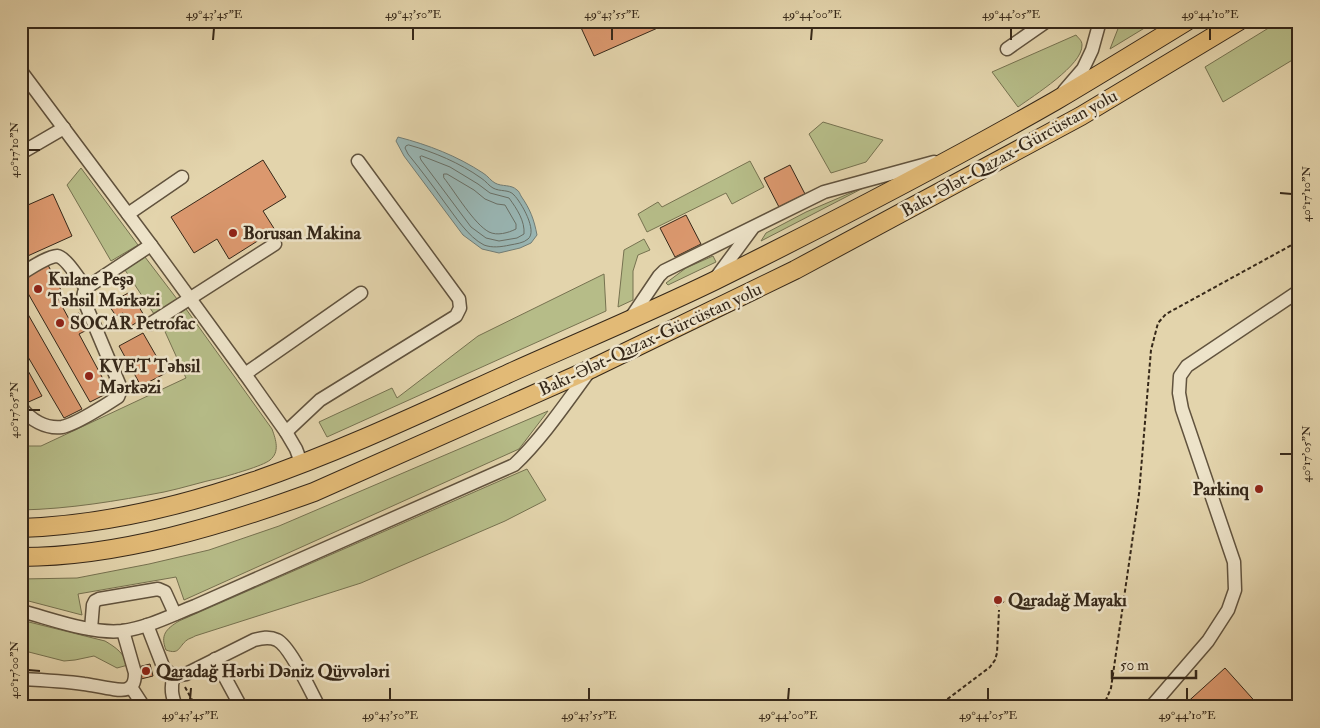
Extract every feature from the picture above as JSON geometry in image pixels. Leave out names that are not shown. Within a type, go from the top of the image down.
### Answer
[{"type":"highway","name":"Bakı-Ələt-Qazax-Gürcüstan yolu","points":[[21,528],[74,524],[170,507],[302,465],[402,422],[628,322],[712,282],[956,156],[1057,100],[1187,21]]},
{"type":"highway","name":"Bakı-Ələt-Qazax-Gürcüstan yolu","points":[[21,557],[79,554],[125,547],[176,535],[276,506],[314,492],[592,368],[795,270],[1081,116],[1239,21]]},
{"type":"lane","points":[[1007,49],[1047,21]]},
{"type":"lane","points":[[1057,100],[1083,69],[1092,50],[1100,21]]},
{"type":"lane","points":[[21,71],[151,244],[245,374],[286,432],[296,449],[302,465]]},
{"type":"lane","points":[[21,153],[64,128]]},
{"type":"lane","points":[[628,322],[664,271],[833,188],[956,156]]},
{"type":"lane","points":[[286,432],[320,400],[456,316],[460,308],[460,299],[358,161]]},
{"type":"lane","points":[[128,214],[182,177]]},
{"type":"lane","points":[[712,282],[753,227]]},
{"type":"lane","points":[[21,407],[34,421],[61,427],[118,398],[120,386],[117,376],[83,298],[83,293],[86,288],[151,244]]},
{"type":"lane","points":[[150,324],[275,244]]},
{"type":"lane","points":[[21,274],[51,257],[58,256],[63,259],[86,288]]},
{"type":"lane","points":[[1151,707],[1208,640],[1228,610],[1235,590],[1234,562],[1182,409],[1179,393],[1180,376],[1187,366],[1299,291]]},
{"type":"lane","points":[[245,374],[361,293]]},
{"type":"lane","points":[[21,611],[91,629],[107,631],[123,631],[147,625],[175,614],[514,465],[540,436],[592,368]]},
{"type":"lane","points":[[91,629],[93,605],[95,601],[100,599],[158,589],[165,592],[175,614]]},
{"type":"lane","points":[[147,625],[164,668],[176,676],[186,674],[254,640],[261,638],[279,640],[287,649],[319,707]]},
{"type":"lane","points":[[21,679],[84,684],[118,690],[131,688],[135,679],[135,673],[123,631]]},
{"type":"lane","points":[[215,659],[241,707]]},
{"type":"lane","points":[[176,676],[171,684],[176,707]]},
{"type":"lane","points":[[131,688],[144,707]]},
{"type":"path","points":[[1103,707],[1111,688],[1138,504],[1151,350],[1158,323],[1166,314],[1299,240]]},
{"type":"path","points":[[937,707],[990,667],[995,660],[999,610]]},
{"type":"path","points":[[176,676],[196,707]]},
{"type":"green space","points":[[1121,21],[1156,21],[1110,49]]},
{"type":"green space","points":[[1280,21],[1299,21],[1299,56],[1223,102],[1205,67]]},
{"type":"green space","points":[[1076,35],[1081,40],[1082,45],[1075,62],[1045,88],[1018,107],[992,72]]},
{"type":"green space","points":[[823,122],[883,140],[866,162],[831,173],[809,134]]},
{"type":"green space","points":[[750,161],[764,187],[732,204],[726,193],[647,232],[638,214],[658,202],[662,207]]},
{"type":"green space","points":[[81,168],[138,245],[111,261],[67,185]]},
{"type":"green space","points":[[869,185],[761,241],[766,233],[806,212]]},
{"type":"green space","points":[[644,239],[650,250],[638,255],[633,271],[633,300],[618,307],[624,250]]},
{"type":"green space","points":[[713,256],[716,262],[668,285],[666,283],[686,268]]},
{"type":"green space","points":[[145,257],[177,299],[154,314],[125,270]]},
{"type":"green space","points":[[604,274],[606,311],[327,437],[319,422],[392,388],[397,398],[478,336]]},
{"type":"green space","points":[[186,309],[272,429],[276,446],[273,457],[246,470],[164,492],[93,504],[21,510],[21,446],[41,446],[186,378],[162,325]]},
{"type":"green space","points":[[548,411],[519,449],[184,600],[176,577],[78,594],[82,615],[21,599],[21,579],[77,578],[209,550],[279,526]]},
{"type":"green space","points":[[527,469],[546,500],[505,521],[361,583],[195,636],[187,640],[174,652],[166,650],[164,645],[165,633],[179,621]]},
{"type":"green space","points":[[21,620],[105,641],[119,651],[128,665],[117,668],[94,656],[64,661],[21,650]]},
{"type":"water","points":[[398,137],[463,161],[485,174],[495,183],[515,188],[533,219],[537,235],[531,243],[499,253],[482,249],[463,235],[404,156],[396,141]]},
{"type":"building","points":[[578,21],[669,21],[669,23],[594,56]]},
{"type":"building","points":[[263,160],[286,197],[263,211],[275,230],[229,259],[217,239],[194,253],[171,217]]},
{"type":"building","points":[[790,165],[805,194],[779,207],[764,178]]},
{"type":"building","points":[[53,194],[72,236],[21,259],[21,208]]},
{"type":"building","points":[[686,215],[701,244],[675,257],[660,228]]},
{"type":"building","points":[[48,265],[62,292],[56,295],[69,319],[79,313],[89,329],[79,334],[110,392],[90,402],[21,281]]},
{"type":"building","points":[[130,292],[145,317],[131,326],[123,313],[116,316],[108,304]]},
{"type":"building","points":[[21,302],[82,409],[64,418],[21,345]]},
{"type":"building","points":[[143,333],[166,373],[141,386],[119,346]]},
{"type":"building","points":[[21,358],[42,396],[24,404],[21,400]]},
{"type":"building","points":[[1000,595],[1004,602],[997,606],[993,599]]},
{"type":"building","points":[[150,664],[153,676],[141,679],[138,667]]},
{"type":"building","points":[[1225,668],[1260,707],[1182,707]]},
{"type":"place","name":"Borusan Makina","points":[[233,233]]},
{"type":"place","name":"Kulane Peşə Təhsil Mərkəzi","points":[[38,289]]},
{"type":"place","name":"SOCAR Petrofac","points":[[60,323]]},
{"type":"place","name":"KVET Təhsil Mərkəzi","points":[[89,376]]},
{"type":"place","name":"Parkinq","points":[[1259,489]]},
{"type":"place","name":"Qaradağ Mayakı","points":[[998,600]]},
{"type":"place","name":"Qaradağ Hərbi Dəniz Qüvvələri","points":[[146,671]]}]
